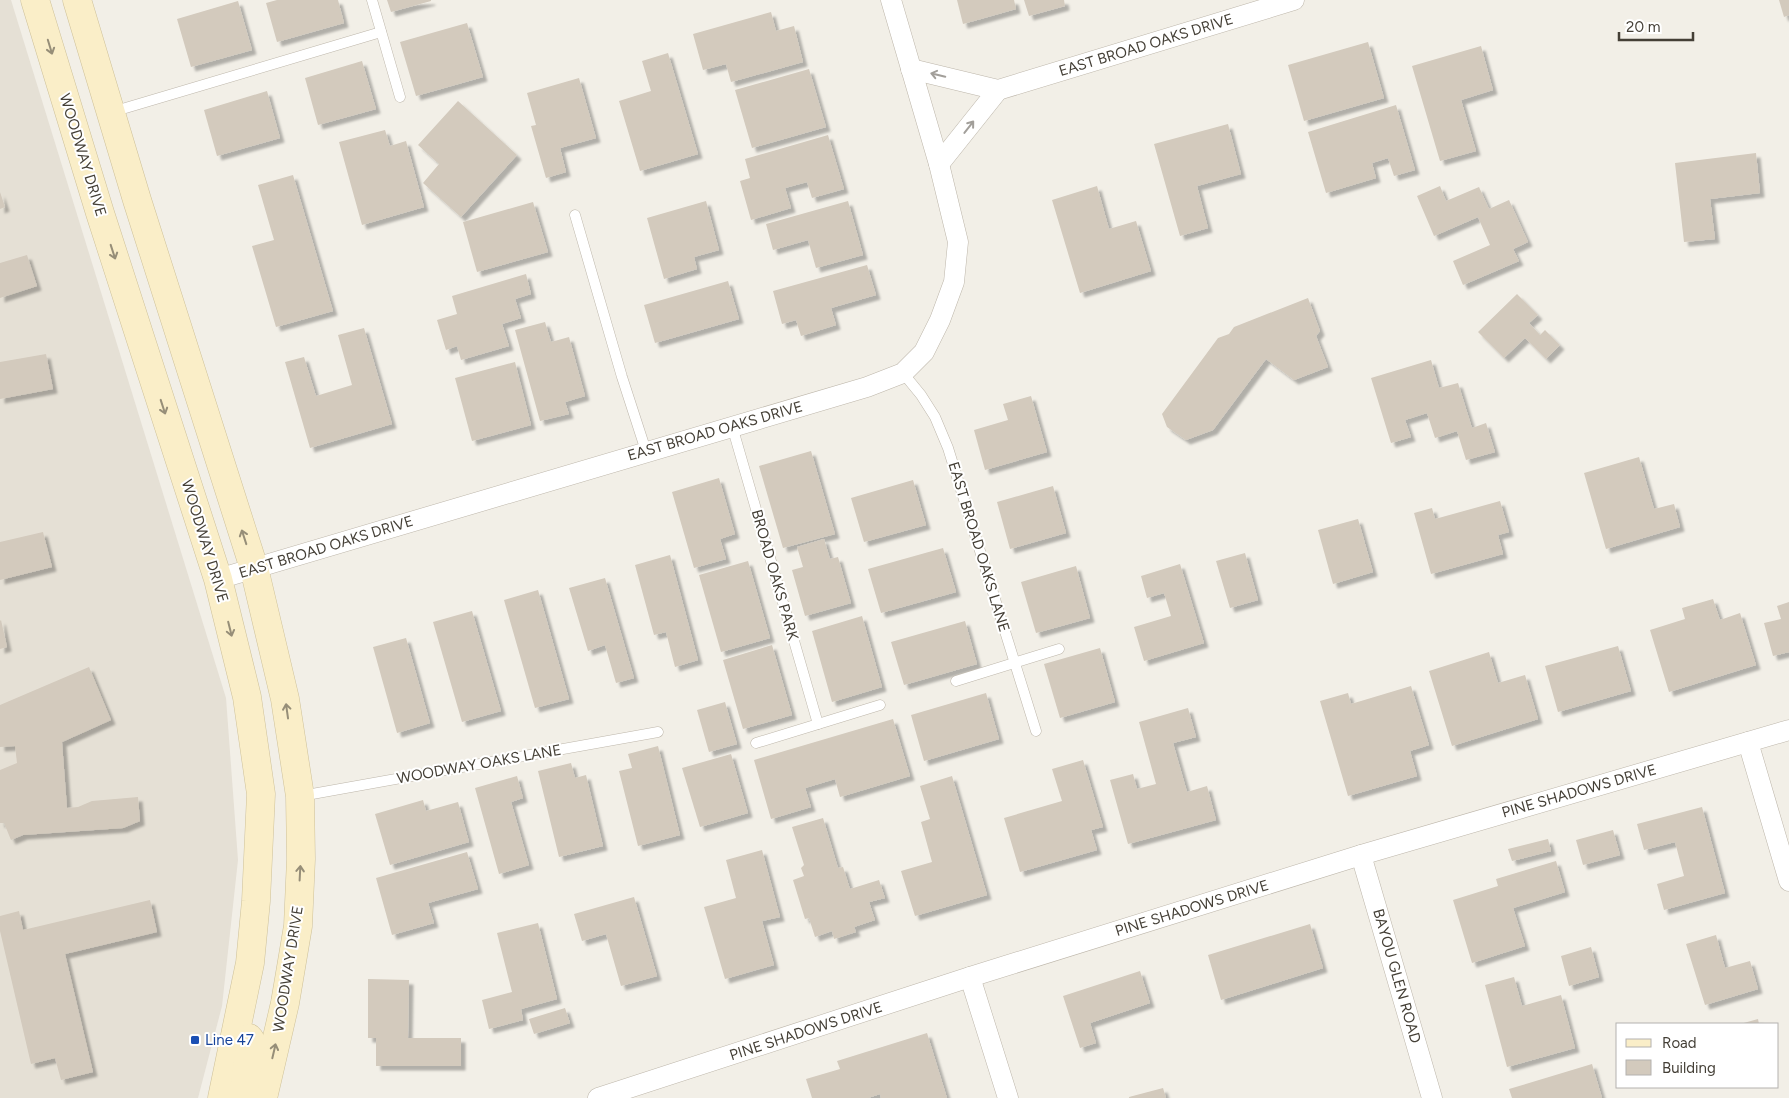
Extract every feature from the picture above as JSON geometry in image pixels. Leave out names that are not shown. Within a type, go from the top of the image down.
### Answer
[{"type":"main road","name":"WOODWAY DRIVE","points":[[36,0],[100,213],[218,579],[247,697],[261,794],[256,901],[250,963],[222,1098]]},
{"type":"main road","name":"WOODWAY DRIVE","points":[[77,0],[136,200],[254,568],[285,699],[300,796],[301,859],[298,926],[285,1003],[263,1098]]},
{"type":"main road","points":[[100,213],[136,200]]},
{"type":"main road","points":[[240,1013],[250,1041],[243,1098]]},
{"type":"street","name":"EAST BROAD OAKS DRIVE","points":[[218,579],[867,387],[903,373],[924,352],[940,320],[954,282],[958,242],[939,164],[891,0]]},
{"type":"street","name":"EAST BROAD OAKS DRIVE","points":[[998,90],[1294,0]]},
{"type":"street","points":[[911,69],[998,90],[939,164]]},
{"type":"street","name":"PINE SHADOWS DRIVE","points":[[598,1098],[970,977],[1361,855],[1789,730]]},
{"type":"street","points":[[1748,742],[1789,881]]},
{"type":"street","name":"BAYOU GLEN ROAD","points":[[1361,855],[1432,1098]]},
{"type":"street","points":[[970,977],[1008,1098]]},
{"type":"lane","points":[[372,0],[400,97]]},
{"type":"lane","points":[[111,112],[381,32]]},
{"type":"lane","points":[[575,215],[622,377],[646,451]]},
{"type":"lane","name":"EAST BROAD OAKS LANE","points":[[903,373],[922,395],[935,417],[948,448],[1036,731]]},
{"type":"lane","name":"BROAD OAKS PARK","points":[[732,426],[818,724]]},
{"type":"lane","points":[[956,681],[1059,649]]},
{"type":"lane","points":[[756,744],[880,705]]},
{"type":"lane","name":"WOODWAY OAKS LANE","points":[[300,796],[658,732]]},
{"type":"shaded area","points":[[0,0],[11,0],[226,698],[238,860],[222,1006],[198,1098],[0,1098]]},
{"type":"building","points":[[277,0],[338,0],[344,23],[277,42],[266,3]]},
{"type":"building","points":[[387,0],[431,0],[431,1],[391,12]]},
{"type":"building","points":[[957,0],[1014,0],[1016,9],[963,24]]},
{"type":"building","points":[[1024,0],[1064,0],[1065,6],[1029,16]]},
{"type":"building","points":[[1779,0],[1789,0],[1789,15],[1784,17]]},
{"type":"building","points":[[238,1],[252,50],[191,67],[177,19]]},
{"type":"building","points":[[771,12],[776,31],[794,26],[803,62],[731,82],[726,64],[703,70],[693,34]]},
{"type":"building","points":[[467,23],[483,77],[416,96],[400,42]]},
{"type":"building","points":[[1368,42],[1384,98],[1304,121],[1288,65]]},
{"type":"building","points":[[1481,46],[1493,90],[1461,100],[1476,151],[1440,161],[1412,66]]},
{"type":"building","points":[[668,53],[698,154],[640,171],[619,101],[651,91],[642,61]]},
{"type":"building","points":[[362,61],[376,109],[318,125],[305,78]]},
{"type":"building","points":[[809,69],[826,127],[752,148],[735,90]]},
{"type":"building","points":[[579,78],[596,138],[560,148],[566,172],[546,178],[531,126],[536,125],[527,93]]},
{"type":"building","points":[[267,91],[280,138],[217,156],[204,110]]},
{"type":"building","points":[[458,101],[517,155],[461,217],[423,183],[439,164],[418,145]]},
{"type":"building","points":[[1396,105],[1415,170],[1394,176],[1388,158],[1372,163],[1376,178],[1326,193],[1308,132]]},
{"type":"building","points":[[1228,124],[1241,174],[1197,186],[1208,228],[1180,236],[1154,144]]},
{"type":"building","points":[[385,130],[390,146],[406,141],[424,207],[362,225],[339,142]]},
{"type":"building","points":[[828,135],[844,189],[812,198],[807,182],[785,188],[791,208],[751,220],[740,181],[750,178],[745,159]]},
{"type":"building","points":[[1756,153],[1760,193],[1710,199],[1715,239],[1684,242],[1675,163]]},
{"type":"building","points":[[293,175],[333,311],[276,327],[252,246],[274,240],[258,185]]},
{"type":"building","points":[[1097,186],[1109,229],[1136,221],[1151,271],[1080,293],[1052,200]]},
{"type":"building","points":[[1440,186],[1446,201],[1479,187],[1489,209],[1509,200],[1528,242],[1513,249],[1519,261],[1463,285],[1453,261],[1490,245],[1478,217],[1434,236],[1417,196]]},
{"type":"building","points":[[0,192],[5,207],[0,209]]},
{"type":"building","points":[[706,201],[719,250],[694,257],[697,269],[664,279],[647,218]]},
{"type":"building","points":[[848,201],[863,255],[816,268],[808,240],[773,250],[766,224]]},
{"type":"building","points":[[533,202],[548,252],[477,272],[463,222]]},
{"type":"building","points":[[27,255],[37,286],[0,298],[0,263]]},
{"type":"building","points":[[867,265],[876,295],[831,308],[836,325],[801,336],[796,320],[782,324],[773,291]]},
{"type":"building","points":[[526,274],[531,294],[515,299],[521,318],[502,324],[509,346],[461,360],[457,346],[446,350],[437,320],[457,314],[452,296]]},
{"type":"building","points":[[728,281],[739,319],[655,343],[644,305]]},
{"type":"building","points":[[1517,294],[1538,315],[1529,323],[1540,335],[1545,330],[1560,345],[1546,359],[1525,338],[1504,358],[1478,332]]},
{"type":"building","points":[[1308,298],[1320,331],[1316,336],[1328,367],[1294,380],[1266,359],[1213,430],[1186,440],[1167,427],[1162,414],[1218,338],[1229,334],[1234,327]]},
{"type":"building","points":[[545,322],[551,342],[569,337],[585,396],[565,402],[569,414],[540,421],[515,330]]},
{"type":"building","points":[[364,328],[392,424],[310,448],[285,362],[304,357],[316,396],[352,385],[338,335]]},
{"type":"building","points":[[46,354],[53,389],[0,399],[0,362]]},
{"type":"building","points":[[1431,360],[1439,388],[1458,383],[1472,428],[1486,423],[1495,452],[1466,460],[1457,431],[1435,438],[1427,413],[1405,420],[1411,437],[1391,443],[1371,378]]},
{"type":"building","points":[[515,362],[531,425],[472,441],[455,378]]},
{"type":"building","points":[[1031,396],[1047,452],[985,470],[974,430],[1008,420],[1003,404]]},
{"type":"building","points":[[811,451],[835,534],[783,548],[759,466]]},
{"type":"building","points":[[1639,457],[1654,509],[1674,504],[1680,527],[1606,549],[1584,473]]},
{"type":"building","points":[[719,478],[735,534],[720,539],[726,559],[694,568],[672,492]]},
{"type":"building","points":[[913,480],[926,525],[864,542],[851,498]]},
{"type":"building","points":[[1053,486],[1066,533],[1010,549],[997,502]]},
{"type":"building","points":[[1500,501],[1509,532],[1498,535],[1503,554],[1431,574],[1414,513],[1432,508],[1435,519]]},
{"type":"building","points":[[1358,519],[1373,572],[1333,584],[1318,530]]},
{"type":"building","points":[[43,532],[52,567],[0,580],[0,542]]},
{"type":"building","points":[[824,539],[830,559],[838,557],[851,603],[805,616],[792,570],[803,567],[797,547]]},
{"type":"building","points":[[943,548],[956,592],[881,613],[868,569]]},
{"type":"building","points":[[1245,553],[1258,600],[1230,608],[1216,561]]},
{"type":"building","points":[[670,555],[698,660],[675,667],[666,632],[654,635],[635,565]]},
{"type":"building","points":[[748,561],[770,638],[721,652],[699,575]]},
{"type":"building","points":[[1180,564],[1204,643],[1144,661],[1134,627],[1171,616],[1164,593],[1147,598],[1141,576]]},
{"type":"building","points":[[1076,566],[1090,618],[1036,633],[1021,582]]},
{"type":"building","points":[[605,578],[634,678],[616,683],[605,645],[588,651],[569,588]]},
{"type":"building","points":[[538,590],[569,699],[535,708],[504,600]]},
{"type":"building","points":[[1713,599],[1720,620],[1740,613],[1756,665],[1669,692],[1650,630],[1685,619],[1682,608]]},
{"type":"building","points":[[1789,602],[1789,652],[1773,656],[1764,623],[1781,619],[1777,606]]},
{"type":"building","points":[[472,611],[501,711],[462,722],[433,622]]},
{"type":"building","points":[[862,616],[882,687],[832,702],[812,631]]},
{"type":"building","points":[[0,621],[7,647],[0,649]]},
{"type":"building","points":[[965,621],[977,664],[904,685],[891,642]]},
{"type":"building","points":[[406,638],[430,723],[397,733],[373,647]]},
{"type":"building","points":[[772,645],[792,715],[743,729],[723,660]]},
{"type":"building","points":[[1618,646],[1631,691],[1558,712],[1545,666]]},
{"type":"building","points":[[1100,648],[1115,702],[1060,718],[1044,664]]},
{"type":"building","points":[[1489,652],[1498,683],[1525,675],[1538,719],[1452,746],[1429,671]]},
{"type":"building","points":[[89,667],[111,720],[62,742],[67,808],[78,807],[92,801],[138,797],[140,821],[123,828],[23,835],[11,840],[4,823],[0,823],[0,770],[17,763],[15,746],[0,747],[0,705]]},
{"type":"building","points":[[1411,686],[1429,745],[1410,751],[1417,776],[1348,796],[1320,701],[1348,693],[1351,704]]},
{"type":"building","points":[[986,693],[999,739],[924,761],[911,715]]},
{"type":"building","points":[[725,702],[737,744],[709,752],[697,710]]},
{"type":"building","points":[[1188,708],[1196,737],[1173,743],[1187,792],[1207,786],[1216,820],[1128,844],[1110,780],[1133,774],[1137,789],[1156,784],[1139,722]]},
{"type":"building","points":[[893,719],[910,776],[840,797],[835,779],[805,788],[811,807],[771,819],[754,760]]},
{"type":"building","points":[[658,746],[680,835],[638,846],[619,771],[632,768],[628,754]]},
{"type":"building","points":[[731,754],[748,813],[700,827],[682,768]]},
{"type":"building","points":[[1083,760],[1103,827],[1091,830],[1097,850],[1020,872],[1004,818],[1062,801],[1052,769]]},
{"type":"building","points":[[571,763],[575,778],[586,775],[603,846],[559,857],[538,771]]},
{"type":"building","points":[[517,776],[523,798],[511,802],[529,865],[499,874],[475,788]]},
{"type":"building","points":[[952,776],[987,895],[915,916],[901,871],[932,862],[921,822],[930,819],[920,786]]},
{"type":"building","points":[[423,800],[426,811],[458,802],[469,842],[390,865],[375,814]]},
{"type":"building","points":[[1702,807],[1725,893],[1664,910],[1657,884],[1684,876],[1675,842],[1644,850],[1637,824]]},
{"type":"building","points":[[823,818],[838,868],[843,867],[850,889],[879,880],[885,898],[869,902],[875,920],[854,927],[856,932],[834,939],[832,931],[815,937],[809,918],[805,919],[793,880],[804,876],[801,868],[804,865],[792,827]]},
{"type":"building","points":[[1613,830],[1620,855],[1583,865],[1576,840]]},
{"type":"building","points":[[1548,839],[1551,851],[1512,861],[1508,849]]},
{"type":"building","points":[[762,850],[780,917],[762,921],[774,965],[725,979],[704,907],[736,898],[726,860]]},
{"type":"building","points":[[467,852],[478,889],[428,903],[434,923],[392,935],[376,878]]},
{"type":"building","points":[[1556,861],[1565,892],[1513,908],[1525,946],[1472,963],[1453,900],[1498,886],[1496,879]]},
{"type":"building","points":[[634,897],[657,976],[621,986],[606,934],[582,941],[574,914]]},
{"type":"building","points":[[150,900],[157,932],[65,954],[93,1072],[61,1080],[55,1058],[31,1064],[0,931],[0,916],[19,911],[23,930]]},
{"type":"building","points":[[538,923],[557,999],[521,1009],[523,1020],[489,1029],[482,1000],[512,992],[497,933]]},
{"type":"building","points":[[1310,924],[1323,968],[1221,1000],[1208,955]]},
{"type":"building","points":[[1716,935],[1725,968],[1750,961],[1758,989],[1705,1005],[1686,944]]},
{"type":"building","points":[[1591,947],[1599,977],[1569,986],[1561,956]]},
{"type":"building","points":[[1140,971],[1150,1003],[1090,1023],[1096,1043],[1080,1048],[1063,996]]},
{"type":"building","points":[[1514,977],[1522,1006],[1561,995],[1575,1048],[1507,1067],[1485,985]]},
{"type":"building","points":[[368,979],[409,980],[408,1038],[461,1038],[461,1066],[376,1066],[376,1038],[368,1038]]},
{"type":"building","points":[[565,1008],[570,1023],[534,1034],[529,1019]]},
{"type":"building","points":[[1758,1019],[1759,1023],[1744,1023]]},
{"type":"building","points":[[927,1033],[947,1098],[881,1098],[880,1094],[868,1098],[812,1098],[806,1079],[840,1069],[837,1061]]},
{"type":"building","points":[[1592,1064],[1602,1098],[1512,1098],[1509,1089]]},
{"type":"building","points":[[1163,1088],[1166,1098],[1129,1098],[1129,1097]]},
{"type":"place","name":"Line 47","points":[[195,1040]]}]
